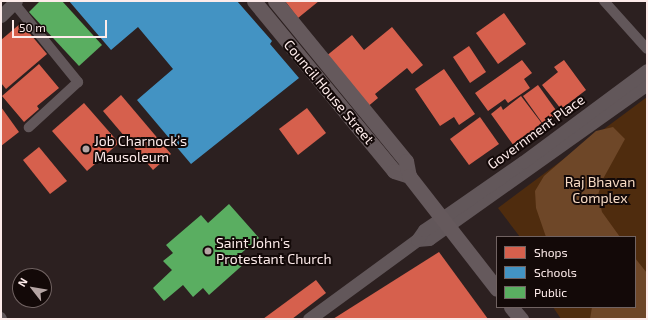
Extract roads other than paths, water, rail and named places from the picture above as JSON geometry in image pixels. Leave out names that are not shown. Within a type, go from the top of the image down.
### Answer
[{"type":"main road","name":"Council House Street","points":[[254,1],[394,171],[409,176]]},
{"type":"main road","name":"Council House Street","points":[[275,1],[406,161],[409,176],[496,288]]},
{"type":"main road","points":[[512,308],[521,319]]},
{"type":"street","points":[[604,1],[647,49]]},
{"type":"street","points":[[1,16],[15,2],[78,82],[30,127]]},
{"type":"street","name":"Government Place","points":[[445,222],[647,70]]},
{"type":"street","points":[[309,319],[417,240],[429,239],[445,222],[647,84]]},
{"type":"place","name":"Job Charnock’s Mausoleum","points":[[86,149]]},
{"type":"place","name":"Saint John's Protestant Church","points":[[208,251]]},
{"type":"park label","name":"Raj Bhavan Complex","points":[[600,190]]}]
